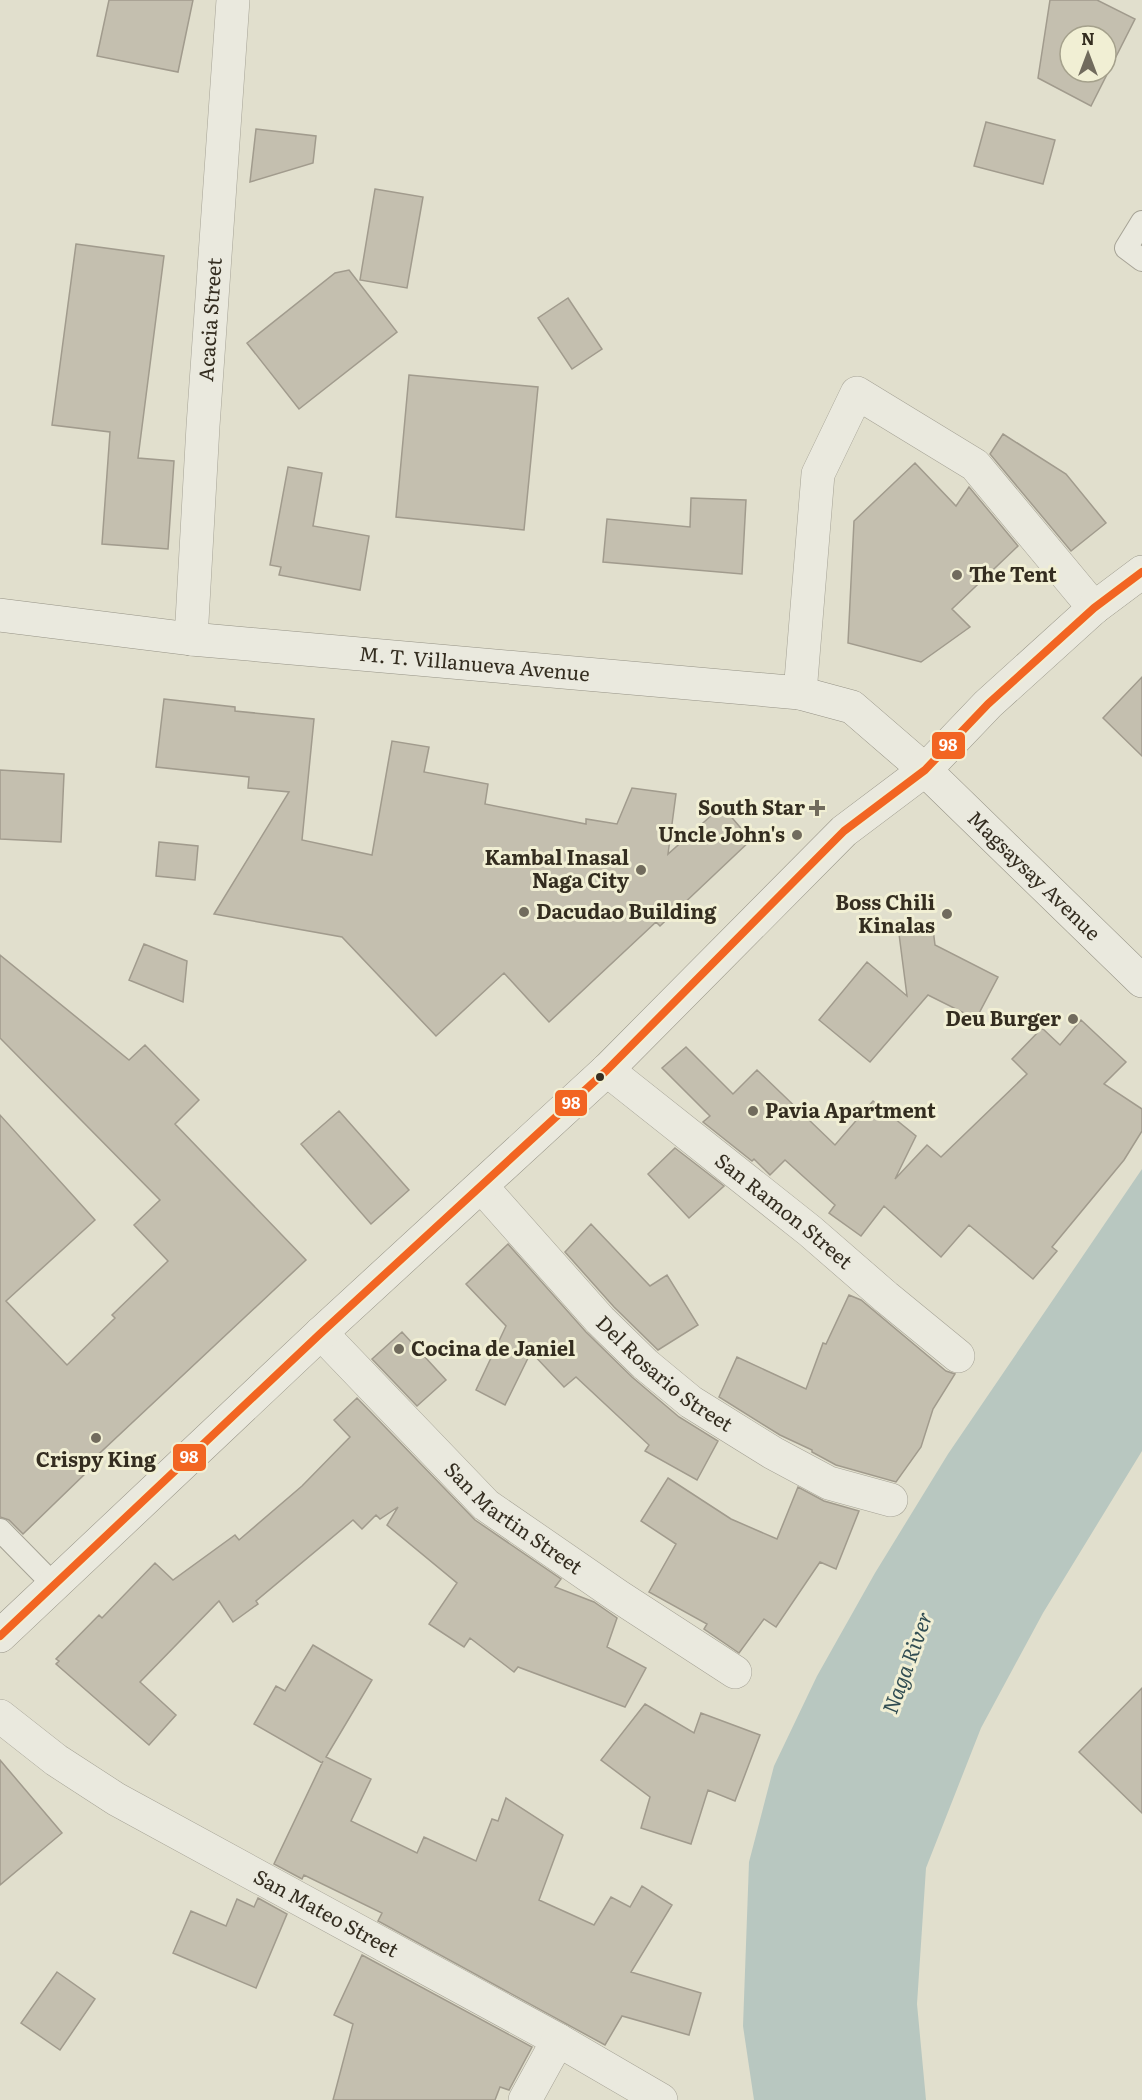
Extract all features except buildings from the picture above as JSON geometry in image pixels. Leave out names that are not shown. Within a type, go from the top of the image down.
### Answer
[{"type":"street","name":"Acacia Street","points":[[191,639],[233,0]]},
{"type":"street","points":[[800,693],[818,474],[857,393],[975,465],[1094,608]]},
{"type":"street","points":[[0,1636],[321,1333],[607,1070],[844,831],[925,770],[988,704],[1094,608],[1142,572]]},
{"type":"street","name":"M. T. Villanueva Avenue","points":[[0,615],[191,639],[800,693],[852,707],[925,770]]},
{"type":"street","name":"Magsaysay Avenue","points":[[925,770],[1142,981]]},
{"type":"street","name":"San Ramon Street","points":[[607,1070],[810,1231],[958,1356]]},
{"type":"street","name":"Del Rosario Street","points":[[482,1187],[600,1320],[645,1364],[691,1402],[773,1453],[829,1483],[891,1500]]},
{"type":"street","name":"San Martin Street","points":[[321,1333],[486,1505],[618,1596],[735,1672]]},
{"type":"street","name":"San Mateo Street","points":[[0,1716],[56,1760],[117,1798],[558,2040],[661,2100]]},
{"type":"street","points":[[525,2100],[558,2040]]},
{"type":"lane","points":[[1142,222],[1125,248],[1142,260]]},
{"type":"lane","points":[[0,1530],[54,1585]]},
{"type":"water","name":"Naga River","points":[[1142,1169],[1142,1451],[1043,1613],[981,1728],[926,1868],[917,2004],[926,2100],[754,2100],[743,2026],[749,1862],[774,1766],[817,1676],[875,1573],[948,1454]]},
{"type":"transit line","name":"98","points":[[0,1636],[321,1333],[607,1070],[844,831],[925,770],[988,704],[1094,608],[1142,572]]},
{"type":"place","name":"The Tent","points":[[957,575]]},
{"type":"place","name":"South Star","points":[[817,808]]},
{"type":"place","name":"Uncle John's","points":[[797,835]]},
{"type":"place","name":"Kambal Inasal Naga City","points":[[641,870]]},
{"type":"place","name":"Dacudao Building","points":[[524,912]]},
{"type":"place","name":"Boss Chili Kinalas","points":[[947,914]]},
{"type":"place","name":"Deu Burger","points":[[1073,1019]]},
{"type":"place","name":"Pavia Apartment","points":[[753,1111]]},
{"type":"place","name":"Cocina de Janiel","points":[[399,1349]]},
{"type":"place","name":"Crispy King","points":[[96,1438]]}]
